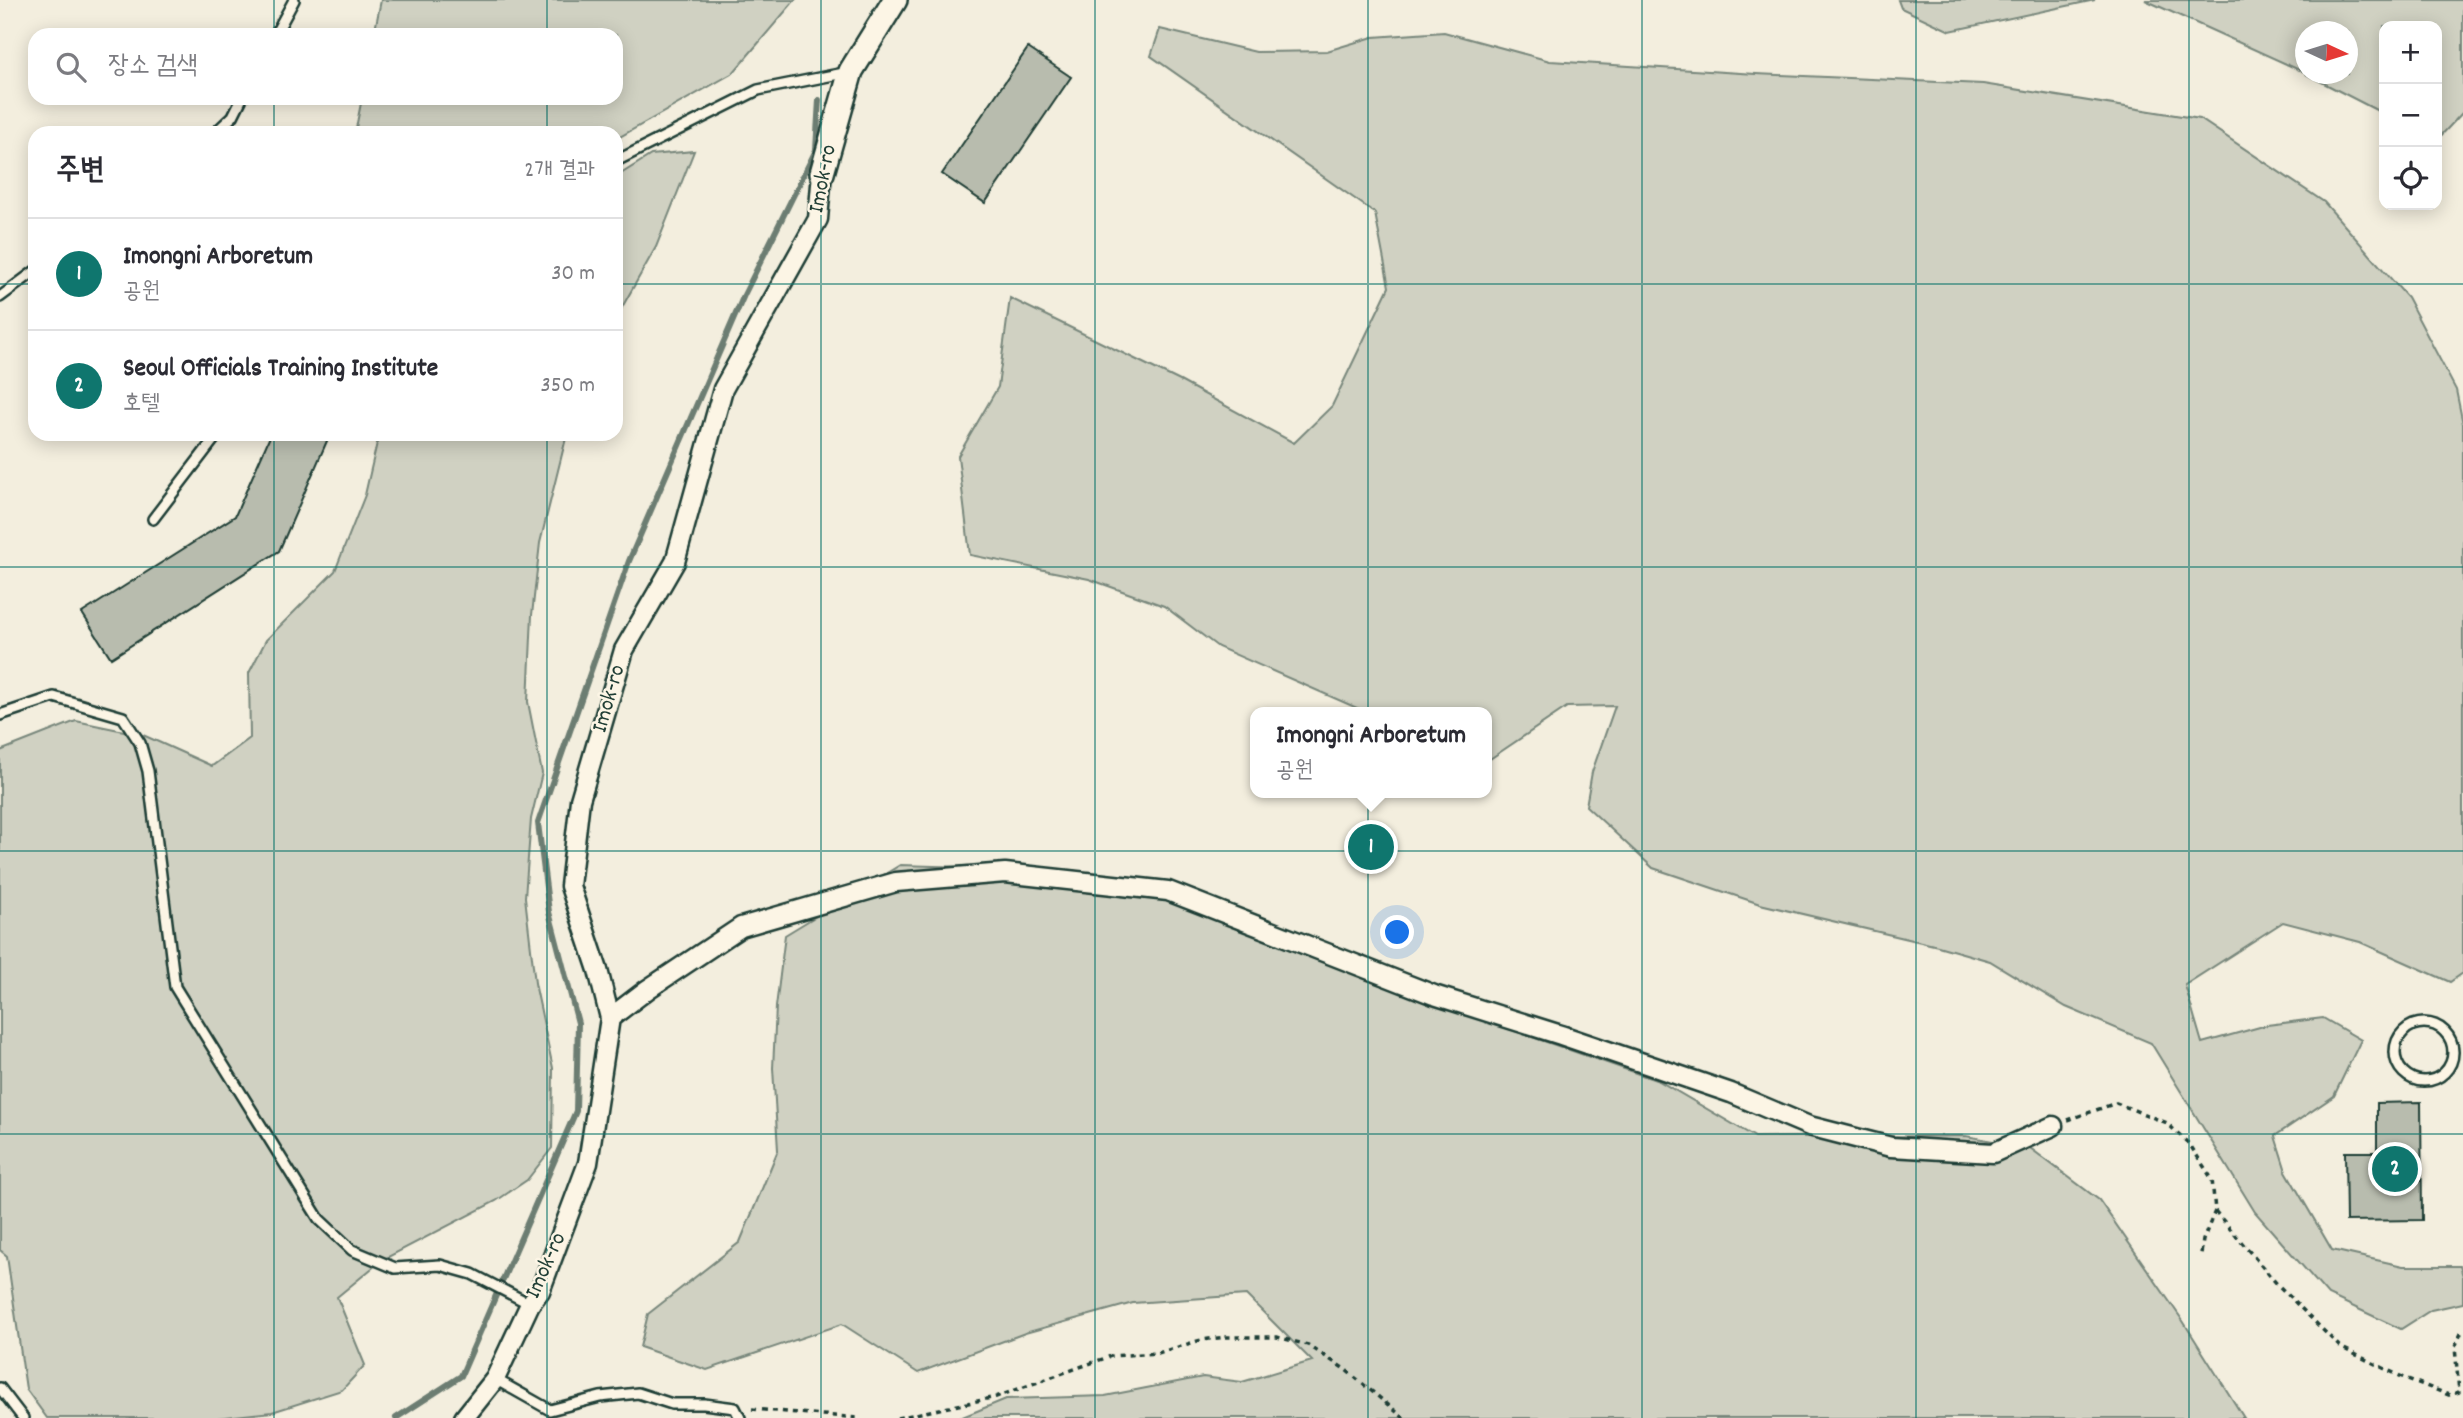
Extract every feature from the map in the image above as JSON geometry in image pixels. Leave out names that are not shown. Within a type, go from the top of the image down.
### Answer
[{"type":"street","name":"Imok-ro","points":[[464,1418],[495,1379],[530,1304],[540,1291],[588,1163],[610,1018],[598,970],[570,886],[580,800],[624,650],[675,562],[723,389],[818,219],[822,173],[851,71],[895,0]]},
{"type":"street","points":[[610,1018],[648,989],[741,927],[896,882],[1005,873],[1168,891],[1434,995],[1731,1093],[1809,1126],[1891,1147],[1993,1153],[2053,1126]]},
{"type":"lane","points":[[279,28],[293,0]]},
{"type":"lane","points":[[623,157],[758,90],[851,71]]},
{"type":"lane","points":[[222,126],[233,116],[238,105]]},
{"type":"lane","points":[[0,297],[28,276]]},
{"type":"lane","points":[[153,519],[213,441]]},
{"type":"lane","points":[[0,715],[54,696],[123,717],[140,743],[148,771],[175,987],[319,1219],[352,1250],[395,1268],[440,1265],[472,1274],[530,1304]]},
{"type":"lane","points":[[2414,1024],[2438,1026],[2447,1034],[2453,1045],[2454,1056],[2444,1075],[2423,1082],[2404,1073],[2395,1053],[2397,1041],[2404,1031],[2414,1024]]},
{"type":"lane","points":[[2453,1045],[2463,1041]]},
{"type":"lane","points":[[495,1379],[550,1410],[600,1398],[638,1393],[673,1404],[735,1408],[740,1418]]},
{"type":"lane","points":[[0,1388],[23,1418]]},
{"type":"path","points":[[2053,1126],[2116,1103],[2167,1123],[2190,1145],[2212,1180],[2215,1211],[2203,1240],[2201,1254]]},
{"type":"path","points":[[2215,1211],[2277,1284],[2340,1347],[2400,1376],[2449,1395],[2459,1392],[2455,1347],[2463,1329]]},
{"type":"path","points":[[897,1418],[996,1397],[1111,1356],[1157,1353],[1201,1340],[1226,1337],[1277,1337],[1308,1345],[1346,1370],[1404,1418]]},
{"type":"path","points":[[735,1408],[858,1418]]},
{"type":"shaded area","points":[[381,0],[795,0],[733,73],[623,135],[623,126],[356,126],[361,105],[623,105],[623,28],[375,28]]},
{"type":"shaded area","points":[[1898,0],[2095,0],[1950,31],[1901,8]]},
{"type":"shaded area","points":[[2145,0],[2463,0],[2463,112],[2442,135],[2442,21],[2379,21],[2379,111],[2326,84],[2358,84],[2358,21],[2295,21],[2295,68]]},
{"type":"shaded area","points":[[1160,29],[1256,52],[1327,51],[1373,37],[1444,32],[1550,61],[1983,84],[2200,119],[2324,202],[2407,297],[2456,390],[2463,424],[2463,973],[2450,982],[2360,942],[2283,922],[2185,985],[2202,1043],[2267,1025],[2323,1018],[2361,1040],[2334,1096],[2275,1136],[2286,1171],[2332,1250],[2403,1266],[2460,1266],[2463,1276],[2463,1303],[2431,1310],[2401,1329],[2328,1295],[2255,1212],[2151,1043],[2066,1007],[1990,961],[1760,904],[1653,868],[1586,806],[1592,772],[1615,706],[1567,707],[1492,758],[1492,707],[1355,707],[1218,647],[1164,606],[1089,579],[970,555],[958,456],[998,387],[1010,298],[1180,381],[1294,443],[1332,406],[1389,287],[1375,213],[1151,56]]},
{"type":"shaded area","points":[[694,151],[656,247],[623,306],[623,173],[651,155]]},
{"type":"shaded area","points":[[377,441],[565,441],[540,543],[532,615],[528,702],[542,773],[531,819],[525,897],[535,983],[553,1068],[552,1148],[527,1180],[496,1201],[382,1260],[337,1297],[365,1365],[342,1390],[272,1412],[217,1418],[47,1418],[26,1389],[7,1256],[0,1250],[0,751],[76,721],[143,735],[212,766],[250,738],[249,673],[266,640],[335,571],[365,495]]},
{"type":"shaded area","points":[[900,865],[1073,870],[1237,917],[1466,1014],[1659,1081],[1755,1137],[1966,1136],[2030,1148],[2099,1200],[2183,1321],[2244,1418],[960,1418],[1006,1399],[1105,1396],[1203,1377],[1242,1382],[1312,1361],[1246,1295],[1133,1303],[1025,1333],[918,1373],[842,1324],[707,1370],[640,1347],[648,1314],[740,1242],[778,1150],[773,1068],[776,1007],[785,935]]},
{"type":"building","points":[[1028,48],[1071,77],[985,203],[942,174]]},
{"type":"building","points":[[268,441],[327,441],[279,551],[111,658],[82,613],[235,516]]},
{"type":"building","points":[[2421,1102],[2422,1220],[2346,1221],[2345,1152],[2377,1152],[2377,1103]]},
{"type":"waterway","points":[[396,1418],[461,1376],[576,1111],[578,1023],[549,912],[538,823],[629,561],[744,295],[816,150],[819,100]]},
{"type":"place","name":"Imongni Arboretum","points":[[1371,847]]},
{"type":"place","name":"Seoul Officials Training Institute","points":[[2395,1169]]}]
